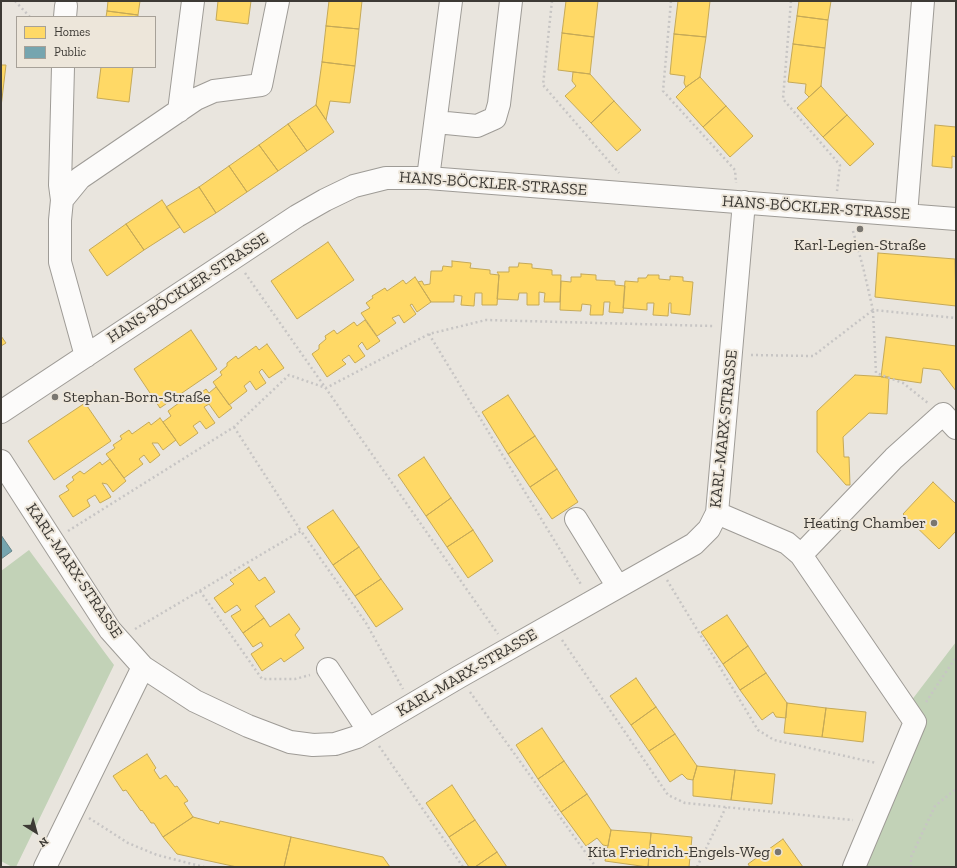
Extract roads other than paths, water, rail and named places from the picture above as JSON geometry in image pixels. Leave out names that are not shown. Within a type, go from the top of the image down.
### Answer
[{"type":"street","points":[[179,111],[193,1]]},
{"type":"street","points":[[62,200],[80,178],[196,100],[214,91],[261,85],[278,1]]},
{"type":"street","points":[[428,178],[451,1]]},
{"type":"street","points":[[436,122],[477,126],[495,118],[499,104],[511,1]]},
{"type":"street","points":[[906,215],[923,1]]},
{"type":"street","points":[[63,68],[60,262],[86,356]]},
{"type":"street","name":"HANS-BÖCKLER-STRASSE","points":[[1,412],[297,216],[354,186],[386,178],[428,178],[956,219]]},
{"type":"street","name":"KARL-MARX-STRASSE","points":[[1,461],[110,630],[142,667],[195,701],[248,726],[290,742],[313,745],[335,744],[357,737],[459,677],[694,544],[709,529],[717,513],[734,327],[741,202]]},
{"type":"street","points":[[801,555],[894,458],[949,421]]},
{"type":"street","points":[[717,513],[787,543],[801,555],[915,722],[854,867]]},
{"type":"street","points":[[576,520],[618,587]]},
{"type":"street","points":[[52,866],[73,808],[142,667]]},
{"type":"street","points":[[328,669],[368,730]]},
{"type":"place","name":"Karl-Legien-Straße","points":[[860,229]]},
{"type":"place","name":"Stephan-Born-Straße","points":[[55,397]]},
{"type":"place","name":"Heating Chamber","points":[[934,523]]},
{"type":"place","name":"Kita Friedrich-Engels-Weg","points":[[778,852]]}]
